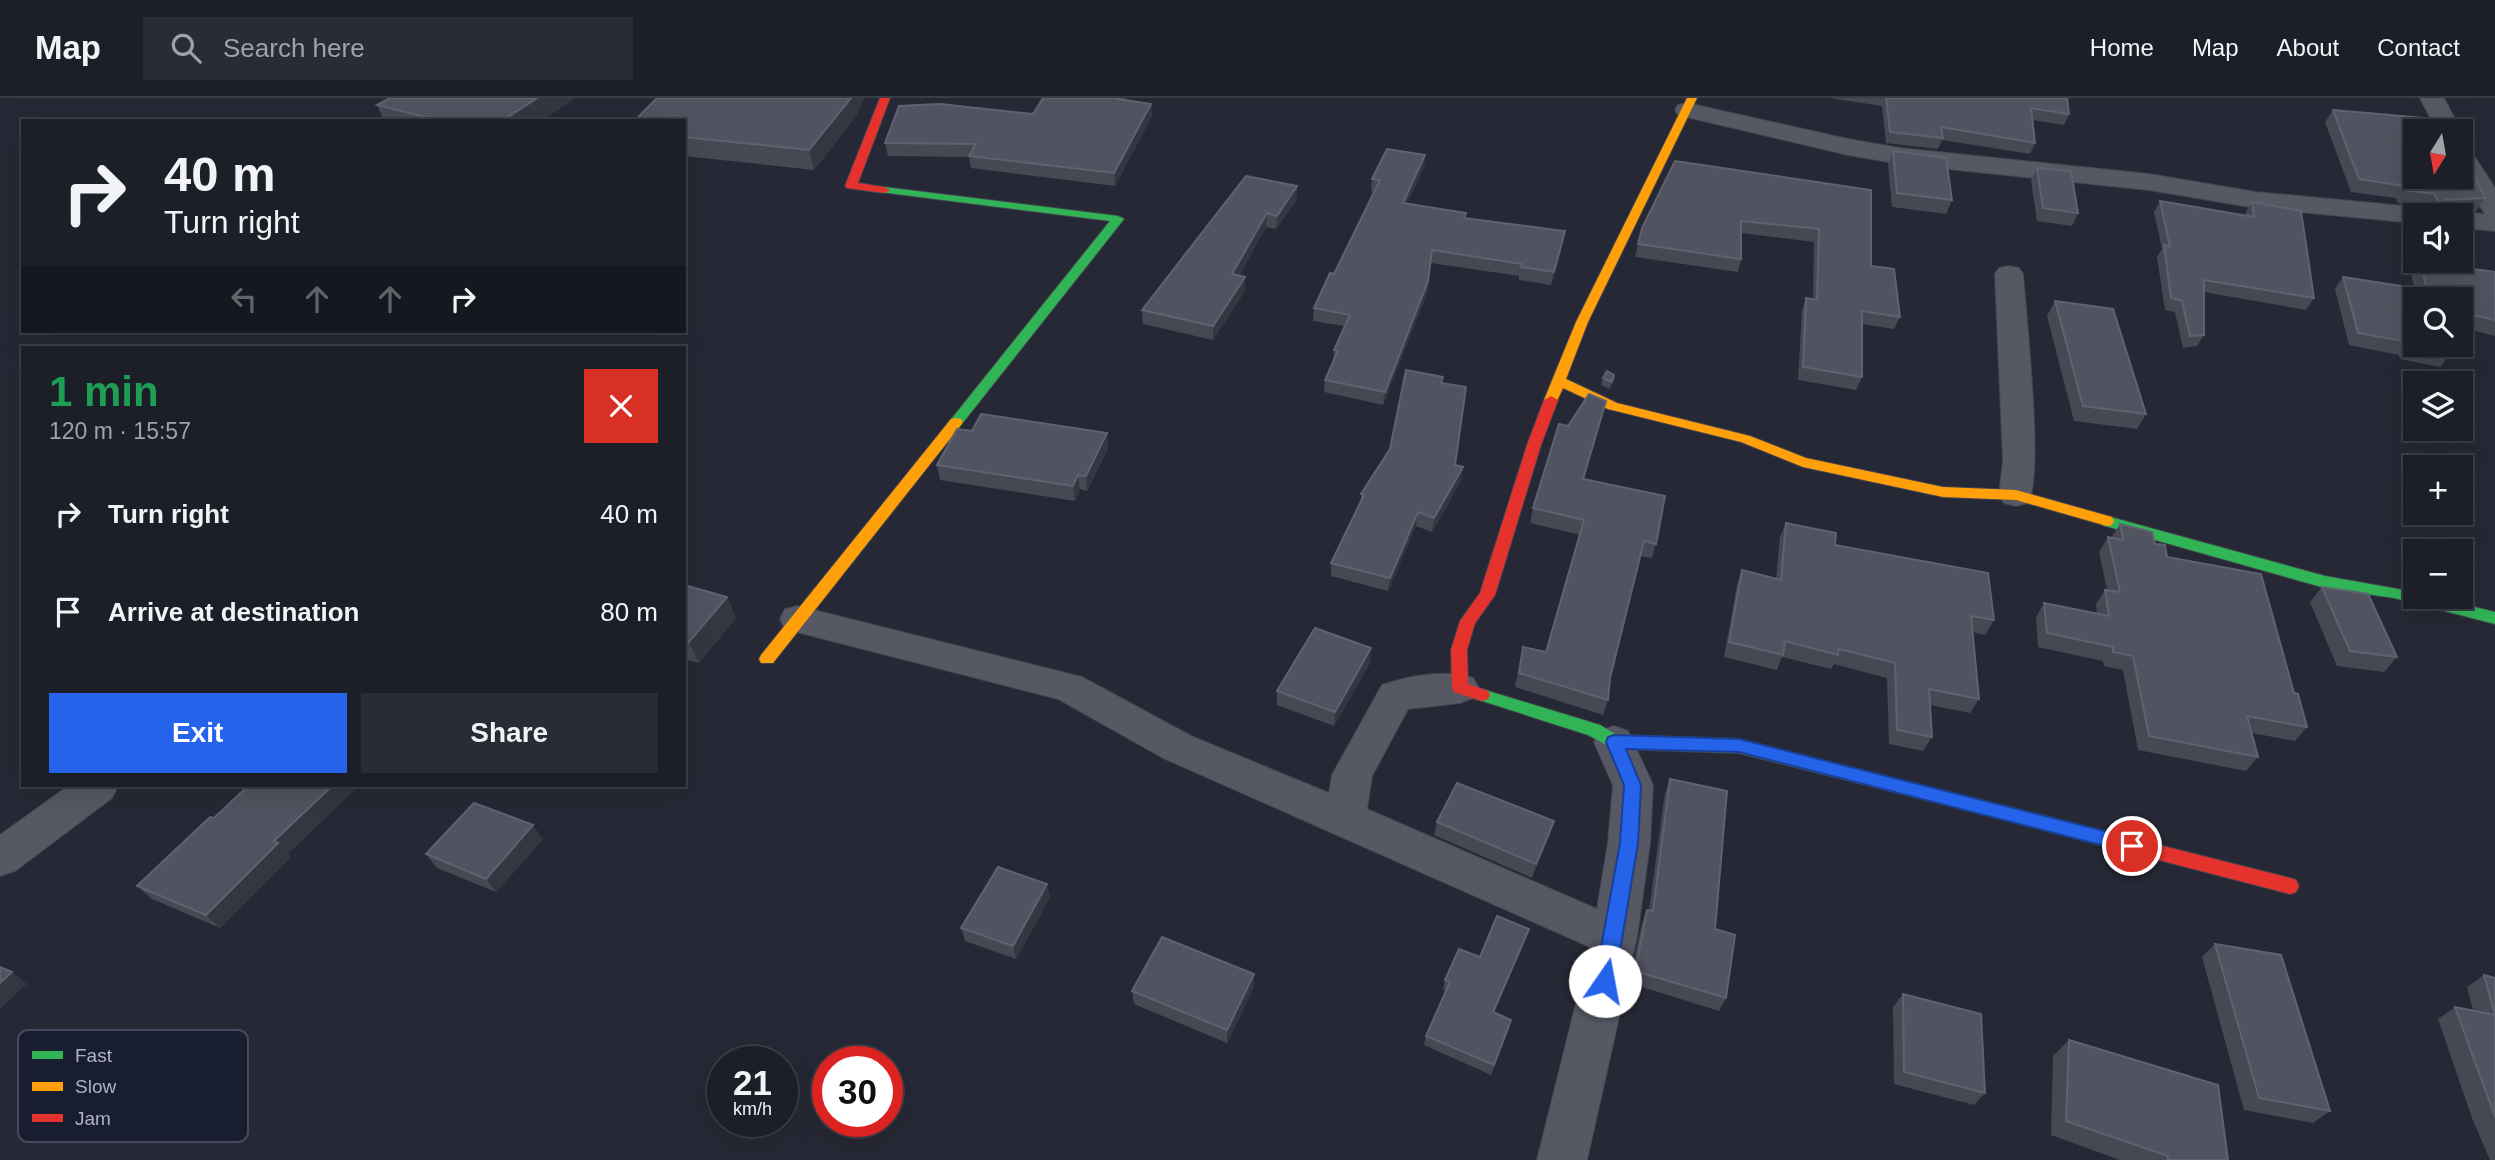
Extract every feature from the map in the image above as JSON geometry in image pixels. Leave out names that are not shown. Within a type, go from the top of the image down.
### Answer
[{"type":"street","points":[[767,659],[1118,219],[850,186],[885,98]]},
{"type":"street","points":[[2432,98],[2443,119]]},
{"type":"street","points":[[1460,688],[1459,650],[1468,621],[1488,595],[1534,445],[1582,322],[1689,104],[1847,148],[2149,182],[2256,200],[2403,214]]},
{"type":"street","points":[[2473,174],[2495,209]]},
{"type":"street","points":[[2473,221],[2495,223]]},
{"type":"street","points":[[2009,274],[2019,461],[2016,495]]},
{"type":"street","points":[[1559,381],[1613,406],[1745,439],[1803,462],[1943,492],[2016,495],[2325,582],[2394,592],[2495,618]]},
{"type":"street","points":[[799,619],[1069,687],[1177,747],[1615,937]]},
{"type":"street","points":[[1345,818],[1352,775],[1396,695],[1460,688],[1594,730],[1614,742],[1739,746],[2290,886]]},
{"type":"street","points":[[1562,1160],[1615,937],[1629,843],[1633,785],[1614,742]]},
{"type":"street","points":[[0,858],[96,787]]},
{"type":"building","points":[[390,98],[537,98],[505,119],[433,119],[377,105]]},
{"type":"building","points":[[657,98],[851,98],[809,150],[686,137],[686,119],[636,119]]},
{"type":"building","points":[[1043,98],[1119,98],[1151,104],[1114,173],[969,156],[976,144],[885,143],[899,106],[940,104],[1033,114]]},
{"type":"building","points":[[1886,98],[2067,98],[2069,114],[2031,108],[2035,143],[1941,127],[1943,138],[1890,132]]},
{"type":"building","points":[[2333,110],[2424,118],[2403,119],[2403,186],[2359,179]]},
{"type":"building","points":[[1387,149],[1425,155],[1403,203],[1466,213],[1464,218],[1565,231],[1554,272],[1521,267],[1522,264],[1432,250],[1428,281],[1385,392],[1325,380],[1338,351],[1334,350],[1350,315],[1314,308],[1330,273],[1334,274],[1380,180],[1372,179]]},
{"type":"building","points":[[1893,151],[1946,158],[1952,200],[1897,193]]},
{"type":"building","points":[[1675,161],[1871,190],[1871,266],[1894,269],[1900,317],[1862,311],[1862,377],[1803,367],[1806,298],[1817,300],[1819,229],[1741,221],[1741,259],[1638,244],[1642,228]]},
{"type":"building","points":[[2037,168],[2071,171],[2078,213],[2043,208]]},
{"type":"building","points":[[2473,173],[2485,198],[2445,200],[2446,203],[2439,203],[2434,194],[2405,190],[2473,189]]},
{"type":"building","points":[[1246,176],[1297,186],[1277,216],[1267,213],[1232,274],[1245,277],[1213,326],[1142,310]]},
{"type":"building","points":[[2160,201],[2254,217],[2252,202],[2301,211],[2314,298],[2204,280],[2204,335],[2190,336],[2182,301],[2171,298],[2164,245],[2170,247]]},
{"type":"building","points":[[2473,267],[2495,272],[2495,320],[2473,315],[2473,287],[2426,287],[2423,273],[2473,273]]},
{"type":"building","points":[[2343,277],[2408,287],[2403,287],[2403,341],[2358,333]]},
{"type":"building","points":[[2055,301],[2113,309],[2146,414],[2083,406]]},
{"type":"building","points":[[1406,370],[1443,377],[1441,383],[1466,387],[1455,465],[1463,467],[1434,518],[1418,512],[1390,578],[1331,563],[1364,495],[1361,494],[1390,449]]},
{"type":"building","points":[[1607,371],[1614,375],[1612,382],[1603,378]]},
{"type":"building","points":[[1589,394],[1606,401],[1583,479],[1665,496],[1656,544],[1644,541],[1610,678],[1608,700],[1519,673],[1523,647],[1546,652],[1584,520],[1533,508],[1559,424],[1568,426]]},
{"type":"building","points":[[981,414],[1107,433],[1086,476],[1078,475],[1073,486],[937,465],[957,429],[972,431]]},
{"type":"building","points":[[1786,523],[1836,533],[1835,545],[1988,573],[1994,620],[1971,616],[1979,699],[1929,689],[1932,737],[1897,730],[1895,663],[1839,649],[1838,655],[1785,641],[1783,655],[1729,642],[1742,570],[1781,580]]},
{"type":"building","points":[[2120,524],[2152,532],[2155,544],[2165,545],[2167,557],[2261,574],[2294,693],[2298,694],[2307,727],[2247,716],[2258,757],[2149,736],[2133,656],[2113,652],[2113,647],[2047,633],[2044,603],[2109,616],[2105,590],[2120,592],[2108,537],[2123,540]]},
{"type":"building","points":[[686,586],[727,597],[689,642],[686,641]]},
{"type":"building","points":[[2322,587],[2368,594],[2397,657],[2350,651]]},
{"type":"building","points":[[1315,628],[1371,648],[1335,712],[1277,691]]},
{"type":"building","points":[[1670,779],[1727,791],[1715,929],[1735,935],[1726,998],[1635,971],[1647,910],[1653,911]]},
{"type":"building","points":[[1457,783],[1554,821],[1536,864],[1437,822]]},
{"type":"building","points":[[247,787],[331,787],[274,841],[278,843],[206,915],[137,886],[210,817],[214,818]]},
{"type":"building","points":[[474,803],[533,825],[486,879],[426,854]]},
{"type":"building","points":[[998,867],[1047,884],[1013,946],[961,928]]},
{"type":"building","points":[[1497,916],[1529,929],[1493,1012],[1511,1020],[1494,1065],[1426,1036],[1450,982],[1445,980],[1459,949],[1480,957]]},
{"type":"building","points":[[1162,937],[1254,974],[1227,1030],[1132,991]]},
{"type":"building","points":[[2215,944],[2281,955],[2330,1111],[2259,1098]]},
{"type":"building","points":[[0,967],[12,972],[0,983]]},
{"type":"building","points":[[2484,975],[2495,978],[2495,1015]]},
{"type":"building","points":[[1903,994],[1981,1014],[1985,1093],[1904,1072]]},
{"type":"building","points":[[2455,1007],[2495,1015],[2495,1117]]},
{"type":"building","points":[[2069,1040],[2218,1085],[2228,1160],[2168,1160],[2168,1156],[2066,1121]]},
{"type":"traffic: fast","points":[[884,190],[1118,219],[956,422]]},
{"type":"traffic: fast","points":[[2107,521],[2325,582],[2394,592],[2495,618]]},
{"type":"traffic: fast","points":[[1482,695],[1594,730],[1614,742],[1739,746],[1969,804]]},
{"type":"traffic: slow","points":[[1551,400],[1582,322],[1692,98]]},
{"type":"traffic: slow","points":[[1559,381],[1613,406],[1745,439],[1803,462],[1943,492],[2016,495],[2107,521]]},
{"type":"traffic: slow","points":[[767,659],[956,422]]},
{"type":"traffic: jam","points":[[884,190],[851,186],[885,98]]},
{"type":"traffic: jam","points":[[1482,695],[1460,688],[1459,650],[1468,621],[1487,595],[1534,445],[1551,400]]},
{"type":"traffic: jam","points":[[1969,804],[2290,886]]},
{"type":"route","points":[[1605,981],[1615,937],[1629,843],[1633,785],[1614,742],[1739,746],[2132,846]]}]
